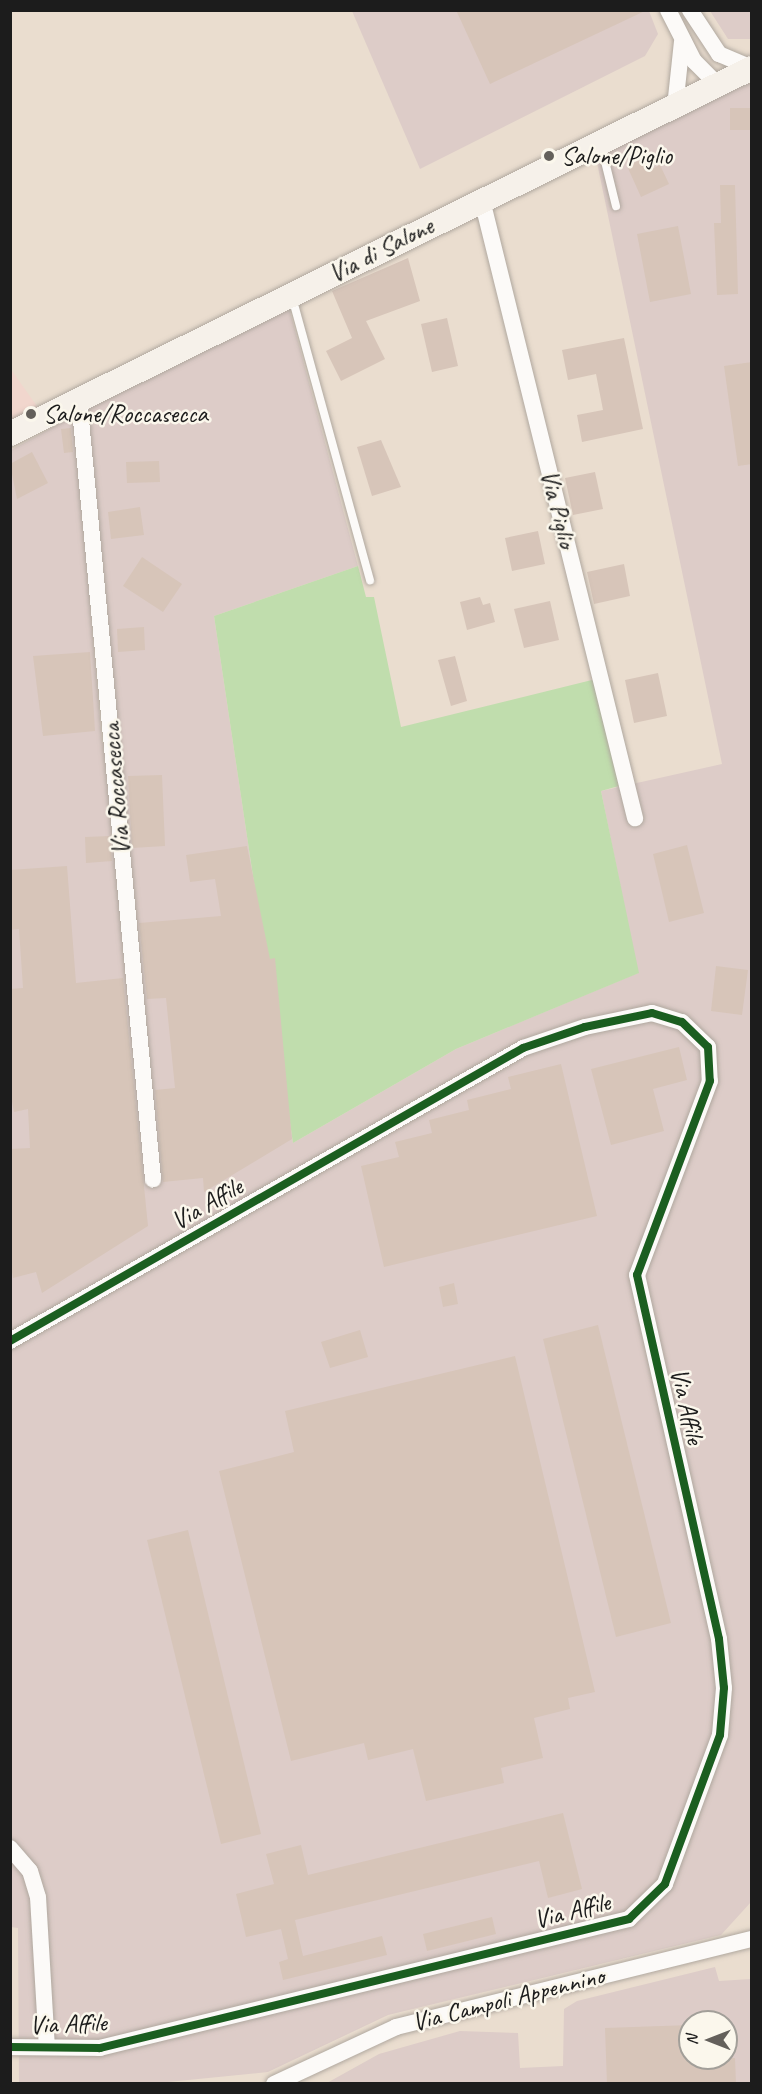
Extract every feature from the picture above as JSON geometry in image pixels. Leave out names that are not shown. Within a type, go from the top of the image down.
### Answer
[{"type":"street","points":[[668,10],[682,41],[718,85]]},
{"type":"street","points":[[690,10],[719,54],[752,68]]},
{"type":"street","points":[[675,107],[682,41]]},
{"type":"street","name":"Via di Salone","points":[[10,434],[752,68]]},
{"type":"street","name":"Via Piglio","points":[[482,200],[635,818]]},
{"type":"street","name":"Via Roccasecca","points":[[79,399],[153,1179]]},
{"type":"street","name":"Via Affile","points":[[10,1341],[523,1048],[585,1027],[652,1013],[682,1022],[708,1047],[710,1081],[637,1275],[719,1639],[724,1688],[720,1735],[665,1884],[629,1918],[100,2048],[10,2047]]},
{"type":"street","name":"Via Affile","points":[[10,1848],[30,1871],[38,1897],[47,2047]]},
{"type":"street","name":"Via Campoli Appennino","points":[[274,2084],[396,2027],[752,1939]]},
{"type":"lane","points":[[601,142],[616,206]]},
{"type":"lane","points":[[292,295],[370,580]]},
{"type":"shaded area","points":[[352,11],[649,11],[658,34],[645,56],[420,169]]},
{"type":"shaded area","points":[[710,11],[751,11],[751,39],[728,39]]},
{"type":"shaded area","points":[[751,77],[751,1902],[721,1935],[388,2015],[268,2072],[148,2084],[19,2083],[18,1928],[11,1927],[11,450],[74,416],[102,743],[119,741],[86,407],[288,304],[358,566],[214,616],[293,1143],[456,1049],[638,973],[601,791],[722,764],[595,153]]},
{"type":"shaded area","points":[[10,368],[39,409],[10,424]]},
{"type":"shaded area","points":[[715,1967],[719,1981],[751,1979],[751,2083],[325,2084],[379,2054],[460,2031],[518,2033],[520,2068],[563,2066],[564,2009],[577,2001]]},
{"type":"green space","points":[[358,566],[366,597],[374,597],[401,727],[600,678],[626,784],[601,791],[639,973],[456,1049],[293,1143],[214,616]]},
{"type":"building","points":[[456,10],[647,10],[490,84]]},
{"type":"building","points":[[730,108],[751,108],[751,130],[730,130]]},
{"type":"building","points":[[647,157],[652,169],[660,165],[669,184],[641,197],[627,166]]},
{"type":"building","points":[[720,185],[735,185],[738,294],[717,295],[714,223],[721,223]]},
{"type":"building","points":[[678,226],[691,294],[650,302],[637,234]]},
{"type":"building","points":[[408,258],[420,301],[366,321],[385,359],[341,381],[326,351],[352,338],[332,291]]},
{"type":"building","points":[[447,318],[458,366],[432,372],[421,324]]},
{"type":"building","points":[[624,338],[643,429],[582,442],[577,415],[603,410],[596,374],[568,380],[562,350]]},
{"type":"building","points":[[752,362],[752,464],[738,466],[724,366]]},
{"type":"building","points":[[71,428],[73,452],[64,453],[61,429]]},
{"type":"building","points":[[381,440],[401,487],[372,496],[357,447]]},
{"type":"building","points":[[32,452],[48,483],[17,499],[10,464]]},
{"type":"building","points":[[159,461],[160,482],[127,483],[126,462]]},
{"type":"building","points":[[595,472],[603,509],[573,515],[565,478]]},
{"type":"building","points":[[140,507],[144,535],[111,539],[108,512]]},
{"type":"building","points":[[538,531],[545,564],[512,571],[505,538]]},
{"type":"building","points":[[142,557],[182,584],[163,612],[123,586]]},
{"type":"building","points":[[624,564],[630,596],[594,604],[587,572]]},
{"type":"building","points":[[480,597],[483,605],[490,603],[495,622],[467,630],[460,602]]},
{"type":"building","points":[[550,601],[559,640],[524,648],[514,609]]},
{"type":"building","points":[[144,627],[145,650],[118,652],[117,629]]},
{"type":"building","points":[[90,652],[95,731],[43,736],[33,656]]},
{"type":"building","points":[[455,656],[467,701],[451,706],[438,660]]},
{"type":"building","points":[[658,673],[667,716],[634,723],[625,680]]},
{"type":"building","points":[[162,775],[165,846],[132,848],[128,776]]},
{"type":"building","points":[[110,836],[112,861],[86,863],[85,837]]},
{"type":"building","points":[[687,845],[704,913],[669,922],[653,854]]},
{"type":"building","points":[[247,846],[270,959],[275,958],[292,1139],[204,1192],[203,1178],[163,1182],[155,1090],[175,1088],[166,998],[147,999],[139,923],[221,916],[215,879],[190,882],[186,855]]},
{"type":"building","points":[[67,866],[76,983],[123,978],[148,1226],[42,1293],[36,1272],[13,1278],[10,1260],[10,1149],[30,1148],[28,1109],[14,1112],[10,1091],[10,989],[23,988],[19,929],[10,930],[10,870]]},
{"type":"building","points":[[716,966],[748,970],[742,1015],[711,1011]]},
{"type":"building","points":[[679,1047],[687,1080],[653,1089],[664,1131],[611,1145],[591,1069]]},
{"type":"building","points":[[561,1064],[597,1216],[384,1267],[361,1166],[399,1157],[395,1142],[432,1133],[429,1120],[469,1110],[467,1100],[511,1089],[508,1077]]},
{"type":"building","points":[[454,1283],[458,1304],[443,1307],[439,1287]]},
{"type":"building","points":[[598,1325],[671,1623],[616,1637],[543,1339]]},
{"type":"building","points":[[360,1330],[368,1357],[330,1368],[321,1342]]},
{"type":"building","points":[[515,1356],[595,1692],[568,1698],[570,1709],[534,1718],[543,1758],[501,1768],[504,1783],[426,1801],[413,1749],[368,1760],[364,1743],[291,1761],[219,1471],[294,1452],[285,1411]]},
{"type":"building","points":[[188,1530],[261,1834],[221,1844],[147,1540]]},
{"type":"building","points":[[563,1813],[582,1889],[548,1898],[539,1861],[295,1920],[303,1956],[382,1936],[387,1955],[283,1980],[279,1962],[288,1959],[281,1929],[246,1937],[236,1894],[274,1884],[266,1854],[301,1845],[308,1875]]},
{"type":"building","points":[[492,1917],[496,1934],[427,1951],[423,1934]]},
{"type":"building","points":[[678,2025],[678,2070],[735,2070],[736,2084],[607,2084],[605,2028]]},
{"type":"cycle path","points":[[10,1341],[523,1048],[585,1027],[652,1013],[682,1022],[708,1047],[710,1081],[637,1275],[719,1639],[724,1688],[720,1735],[665,1884],[629,1919],[100,2048],[10,2047]]},
{"type":"place","name":"Salone/Piglio","points":[[549,156]]},
{"type":"place","name":"Salone/Roccasecca","points":[[31,414]]}]
